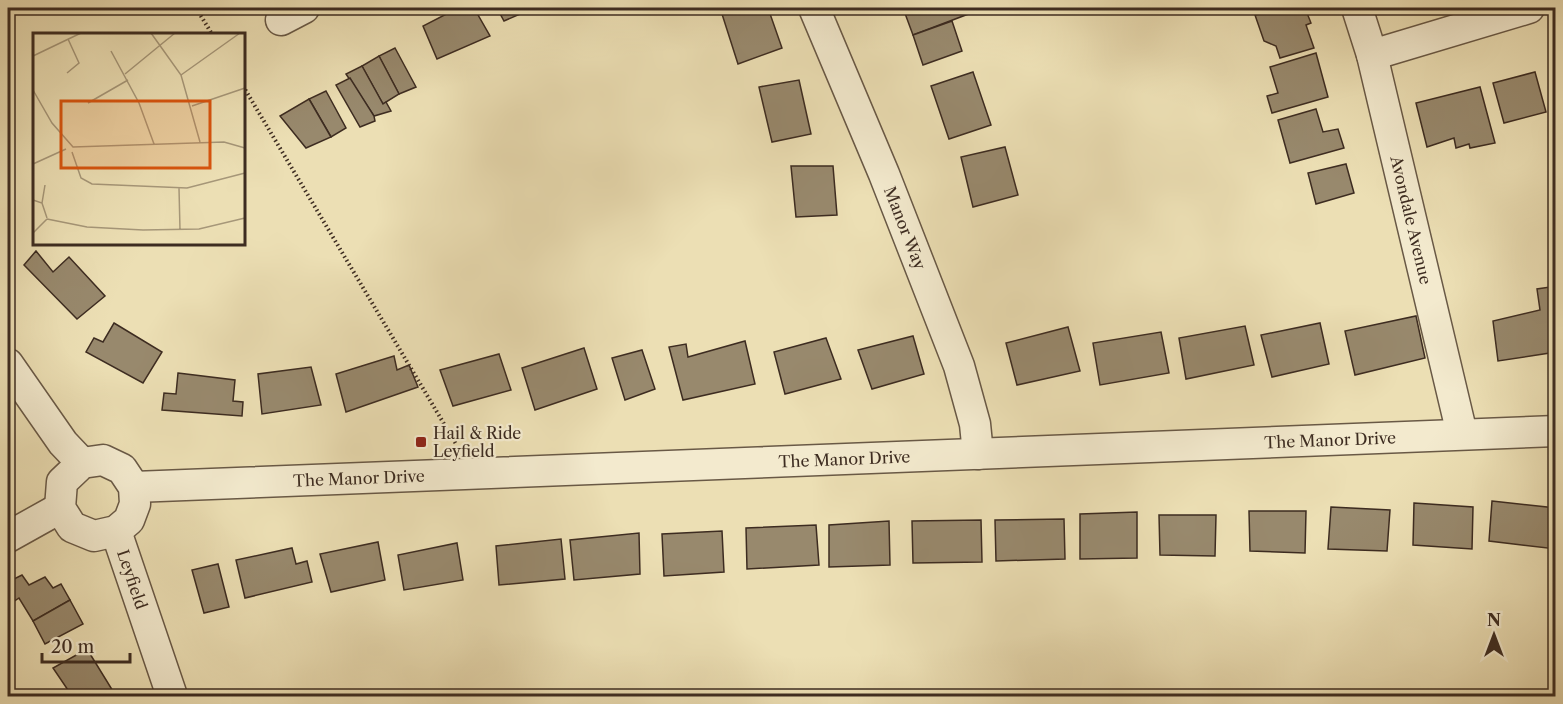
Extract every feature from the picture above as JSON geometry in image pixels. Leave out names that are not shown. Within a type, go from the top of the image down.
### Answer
[{"type":"street","name":"Manor Way","points":[[814,8],[884,174],[959,366],[975,424],[978,454]]},
{"type":"street","name":"Avondale Avenue","points":[[1356,8],[1372,55],[1462,434]]},
{"type":"street","points":[[1372,55],[1529,8]]},
{"type":"street","points":[[8,364],[63,443],[82,463]]},
{"type":"street","name":"The Manor Drive","points":[[134,487],[1556,431]]},
{"type":"street","points":[[103,460],[122,469],[134,487],[135,504],[129,520],[116,531],[94,536],[72,527],[60,508],[62,482],[82,463],[103,460]]},
{"type":"street","points":[[8,537],[60,508]]},
{"type":"street","name":"Leyfield","points":[[116,531],[171,696]]},
{"type":"path","points":[[196,8],[211,33]]},
{"type":"path","points":[[244,88],[474,473]]},
{"type":"building","points":[[458,8],[474,8],[490,36],[437,59],[423,26]]},
{"type":"building","points":[[497,8],[534,8],[504,21]]},
{"type":"building","points":[[747,8],[768,8],[782,48],[738,64],[722,14]]},
{"type":"building","points":[[903,8],[968,8],[971,13],[913,35]]},
{"type":"building","points":[[1280,8],[1305,8],[1311,23],[1306,25],[1314,48],[1280,58],[1276,46],[1264,41],[1255,15]]},
{"type":"building","points":[[952,21],[962,51],[923,65],[913,35]]},
{"type":"building","points":[[395,48],[416,87],[399,94],[379,56]]},
{"type":"building","points":[[1316,53],[1328,97],[1272,113],[1267,96],[1278,93],[1270,67]]},
{"type":"building","points":[[379,56],[399,94],[383,104],[362,66]]},
{"type":"building","points":[[362,66],[383,104],[386,102],[391,111],[374,116],[346,74]]},
{"type":"building","points":[[973,72],[991,125],[949,139],[931,86]]},
{"type":"building","points":[[1535,72],[1546,112],[1504,123],[1493,83]]},
{"type":"building","points":[[350,78],[374,116],[375,121],[360,127],[336,85]]},
{"type":"building","points":[[799,80],[811,134],[772,142],[759,87]]},
{"type":"building","points":[[1480,87],[1495,143],[1470,148],[1469,144],[1456,148],[1454,138],[1427,147],[1416,103]]},
{"type":"building","points":[[326,91],[346,128],[331,137],[309,99]]},
{"type":"building","points":[[309,99],[331,137],[306,148],[280,116]]},
{"type":"building","points":[[1316,109],[1323,132],[1338,129],[1344,148],[1290,163],[1278,120]]},
{"type":"building","points":[[1005,147],[1018,195],[973,207],[961,157]]},
{"type":"building","points":[[1346,164],[1354,193],[1316,204],[1308,173]]},
{"type":"building","points":[[791,166],[833,166],[837,215],[796,217]]},
{"type":"building","points":[[36,251],[53,272],[69,257],[105,296],[77,319],[24,265]]},
{"type":"building","points":[[1550,287],[1556,322],[1556,352],[1498,361],[1493,321],[1540,310],[1537,289]]},
{"type":"building","points":[[1416,316],[1425,358],[1355,375],[1345,331]]},
{"type":"building","points":[[114,323],[162,352],[143,383],[86,352],[94,338],[103,342]]},
{"type":"building","points":[[1320,323],[1329,364],[1272,377],[1261,335]]},
{"type":"building","points":[[1245,326],[1254,365],[1186,379],[1179,338]]},
{"type":"building","points":[[1068,327],[1080,371],[1017,385],[1006,343]]},
{"type":"building","points":[[1161,332],[1169,373],[1100,385],[1093,343]]},
{"type":"building","points":[[913,336],[924,374],[872,389],[858,350]]},
{"type":"building","points":[[826,338],[841,379],[785,394],[774,352]]},
{"type":"building","points":[[745,341],[755,384],[683,400],[669,347],[686,344],[688,357]]},
{"type":"building","points":[[584,348],[597,389],[535,410],[522,368]]},
{"type":"building","points":[[642,350],[655,389],[625,400],[612,358]]},
{"type":"building","points":[[499,354],[511,390],[453,406],[440,370]]},
{"type":"building","points":[[394,356],[397,370],[409,365],[418,387],[346,412],[336,374]]},
{"type":"building","points":[[311,367],[321,405],[262,414],[258,374]]},
{"type":"building","points":[[178,373],[235,380],[233,401],[243,402],[242,416],[162,410],[164,393],[176,394]]},
{"type":"building","points":[[1492,501],[1556,508],[1556,549],[1489,541]]},
{"type":"building","points":[[1414,503],[1473,507],[1472,549],[1413,545]]},
{"type":"building","points":[[1331,507],[1390,510],[1387,551],[1328,549]]},
{"type":"building","points":[[1249,511],[1306,511],[1305,553],[1250,551]]},
{"type":"building","points":[[1137,512],[1137,558],[1080,559],[1080,514]]},
{"type":"building","points":[[1159,515],[1216,515],[1215,556],[1160,555]]},
{"type":"building","points":[[1064,519],[1065,559],[996,561],[995,520]]},
{"type":"building","points":[[981,520],[982,562],[913,563],[912,521]]},
{"type":"building","points":[[889,521],[890,565],[829,567],[829,525]]},
{"type":"building","points":[[816,525],[819,565],[747,569],[746,528]]},
{"type":"building","points":[[722,531],[724,572],[664,576],[662,534]]},
{"type":"building","points":[[639,533],[640,574],[574,580],[570,540]]},
{"type":"building","points":[[561,539],[565,579],[499,585],[496,546]]},
{"type":"building","points":[[378,542],[385,580],[331,592],[320,554]]},
{"type":"building","points":[[457,543],[463,580],[404,590],[398,555]]},
{"type":"building","points":[[292,548],[296,564],[307,561],[312,582],[245,598],[236,560]]},
{"type":"building","points":[[218,564],[229,607],[204,613],[192,570]]},
{"type":"building","points":[[22,575],[29,585],[45,577],[53,588],[61,584],[70,600],[33,621],[19,598],[13,602],[8,594],[8,582]]},
{"type":"building","points":[[70,600],[83,624],[45,644],[33,621]]},
{"type":"building","points":[[87,649],[116,696],[72,696],[53,668]]},
{"type":"place","name":"Hail & Ride Leyfield","points":[[421,442]]}]
